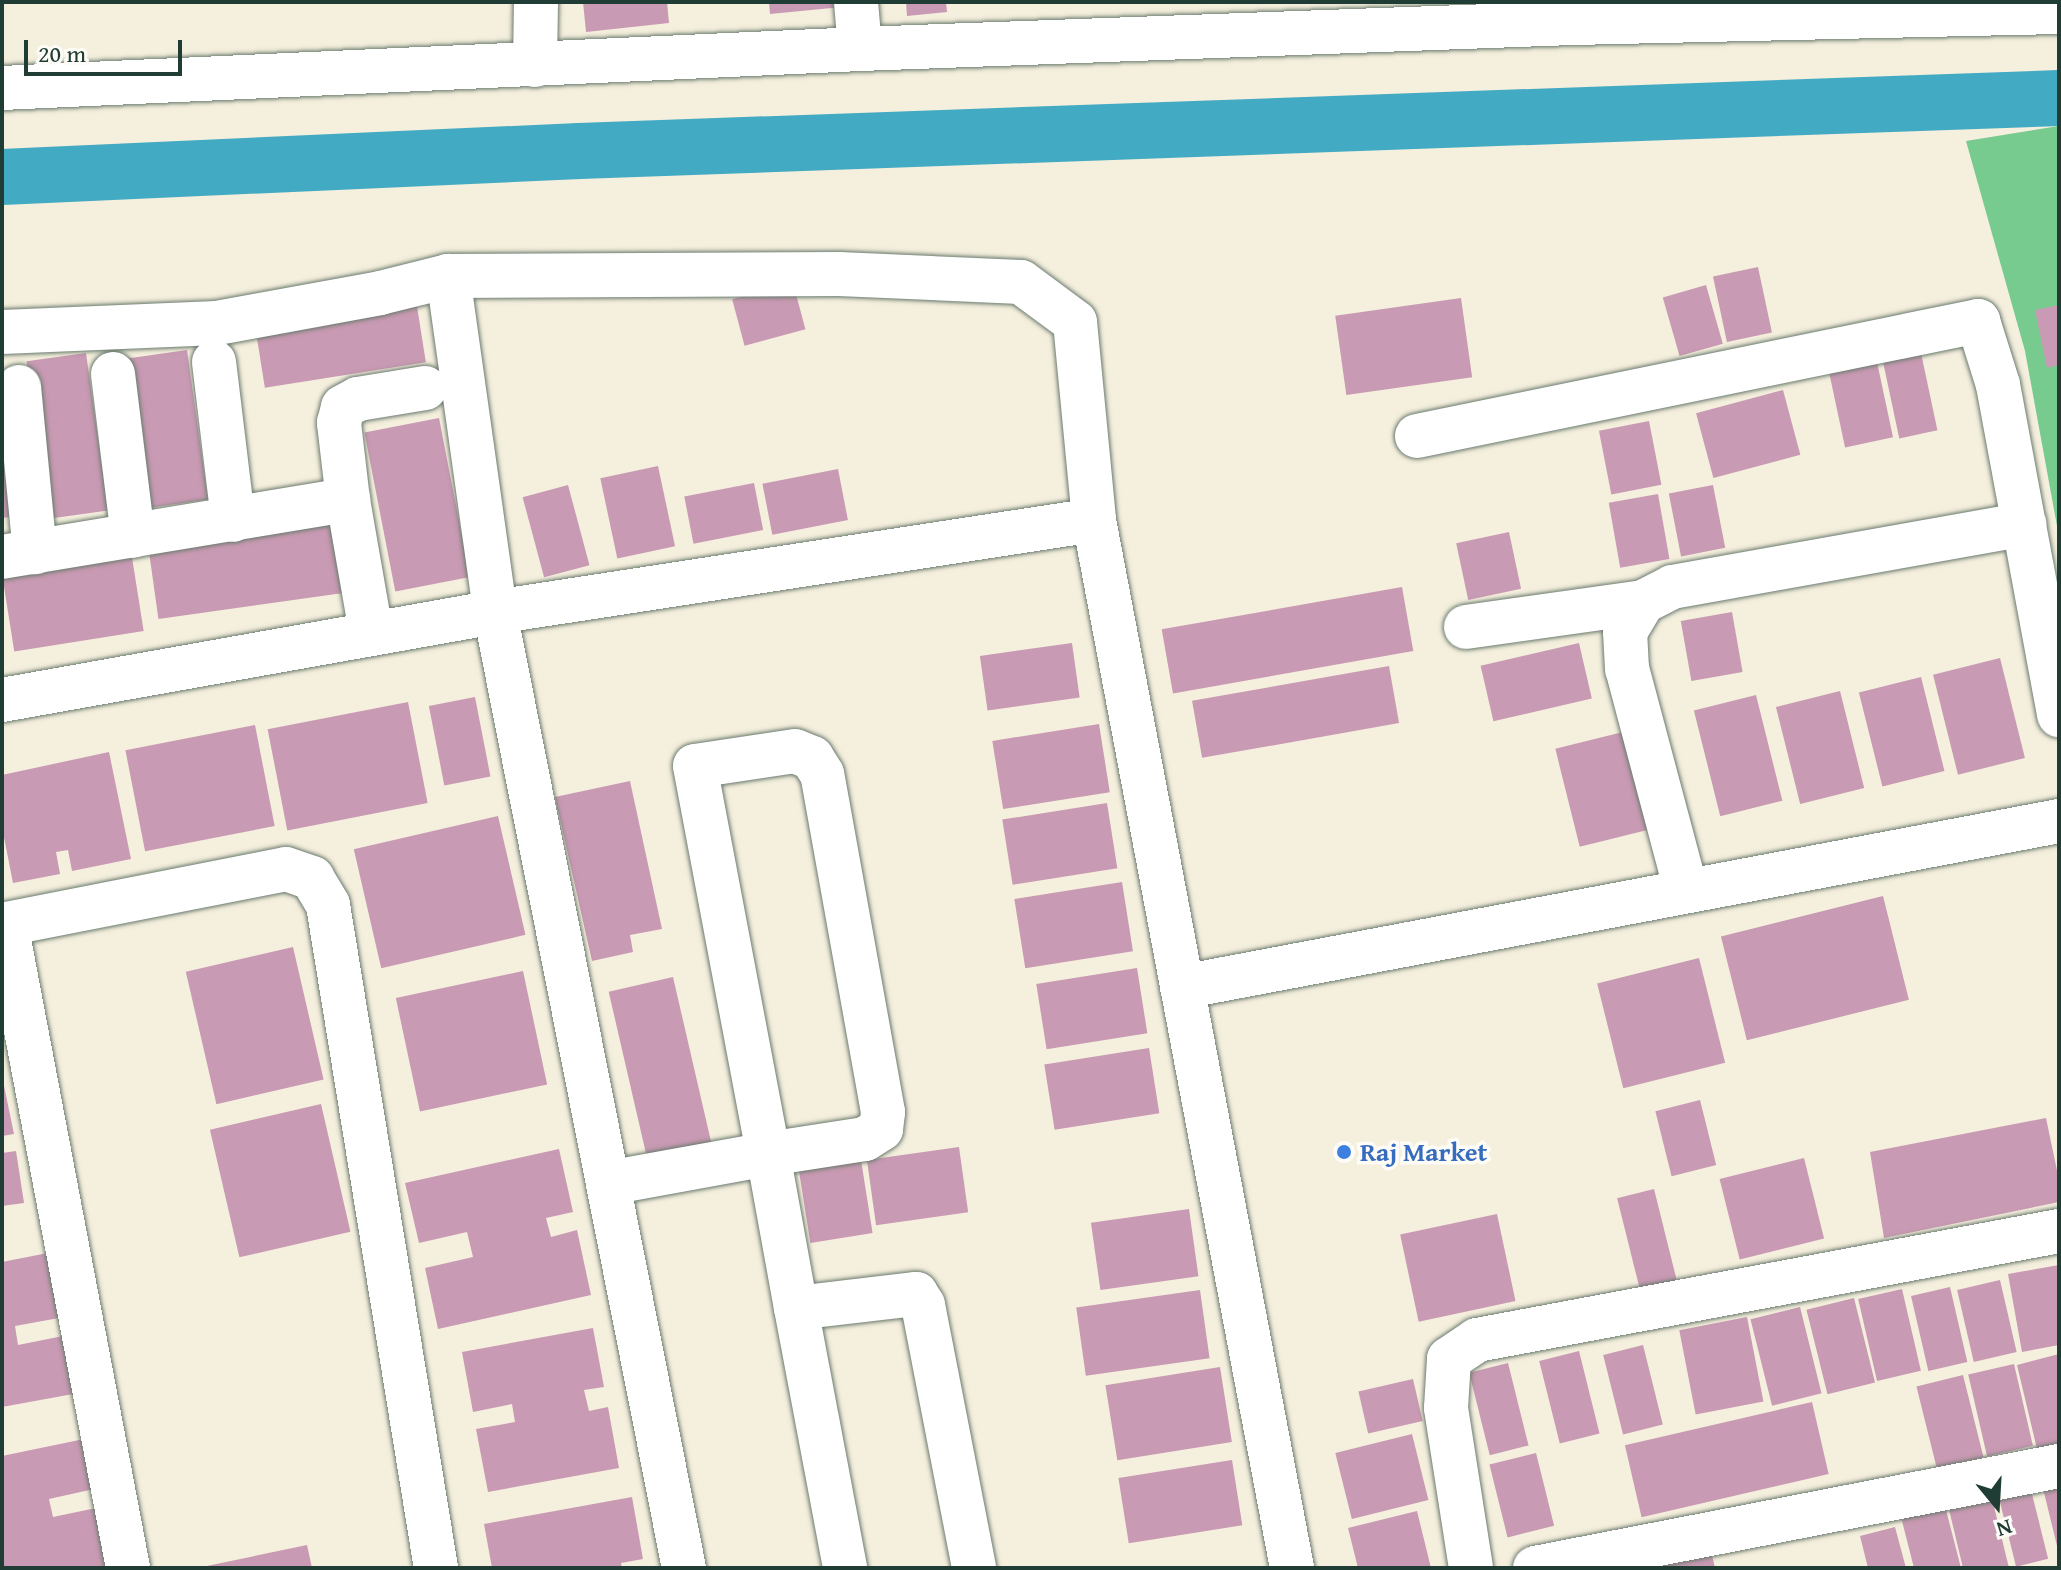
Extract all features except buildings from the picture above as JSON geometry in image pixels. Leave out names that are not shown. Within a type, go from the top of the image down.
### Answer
[{"type":"street","points":[[535,65],[536,2]]},
{"type":"street","points":[[856,2],[860,49]]},
{"type":"street","points":[[2,88],[860,49],[1573,23],[2059,12]]},
{"type":"street","points":[[2,332],[217,323],[380,293],[448,276],[839,274],[1021,282],[1075,322],[1094,520],[1292,1568]]},
{"type":"street","points":[[448,276],[495,612],[684,1568]]},
{"type":"street","points":[[1417,436],[1978,321],[1998,385],[2059,715]]},
{"type":"street","points":[[214,362],[233,520]]},
{"type":"street","points":[[113,374],[133,536]]},
{"type":"street","points":[[19,387],[19,554],[348,500]]},
{"type":"street","points":[[371,632],[348,500],[339,423],[343,407],[358,399],[425,388]]},
{"type":"street","points":[[2,700],[371,632],[1094,520]]},
{"type":"street","points":[[1466,627],[1643,602],[1672,587],[2024,524]]},
{"type":"street","points":[[1643,602],[1625,632],[1627,669],[1686,890]]},
{"type":"street","points":[[608,1183],[768,1154],[865,1139],[881,1129],[883,1112],[822,774],[812,758],[795,751],[695,766],[768,1154],[845,1568]]},
{"type":"street","points":[[1182,987],[2059,821]]},
{"type":"street","points":[[128,1568],[4,914],[286,869],[312,878],[328,905],[436,1568]]},
{"type":"street","points":[[1471,1568],[1446,1408],[1449,1359],[1477,1340],[2059,1231]]},
{"type":"street","points":[[796,1308],[916,1294],[923,1305],[974,1568]]},
{"type":"street","points":[[1535,1568],[2059,1466]]},
{"type":"green space","points":[[2059,126],[2059,537],[2025,351],[1966,141]]},
{"type":"waterway","points":[[2,177],[579,151],[2059,98]]},
{"type":"place","name":"Raj Market","points":[[1344,1152]]}]
